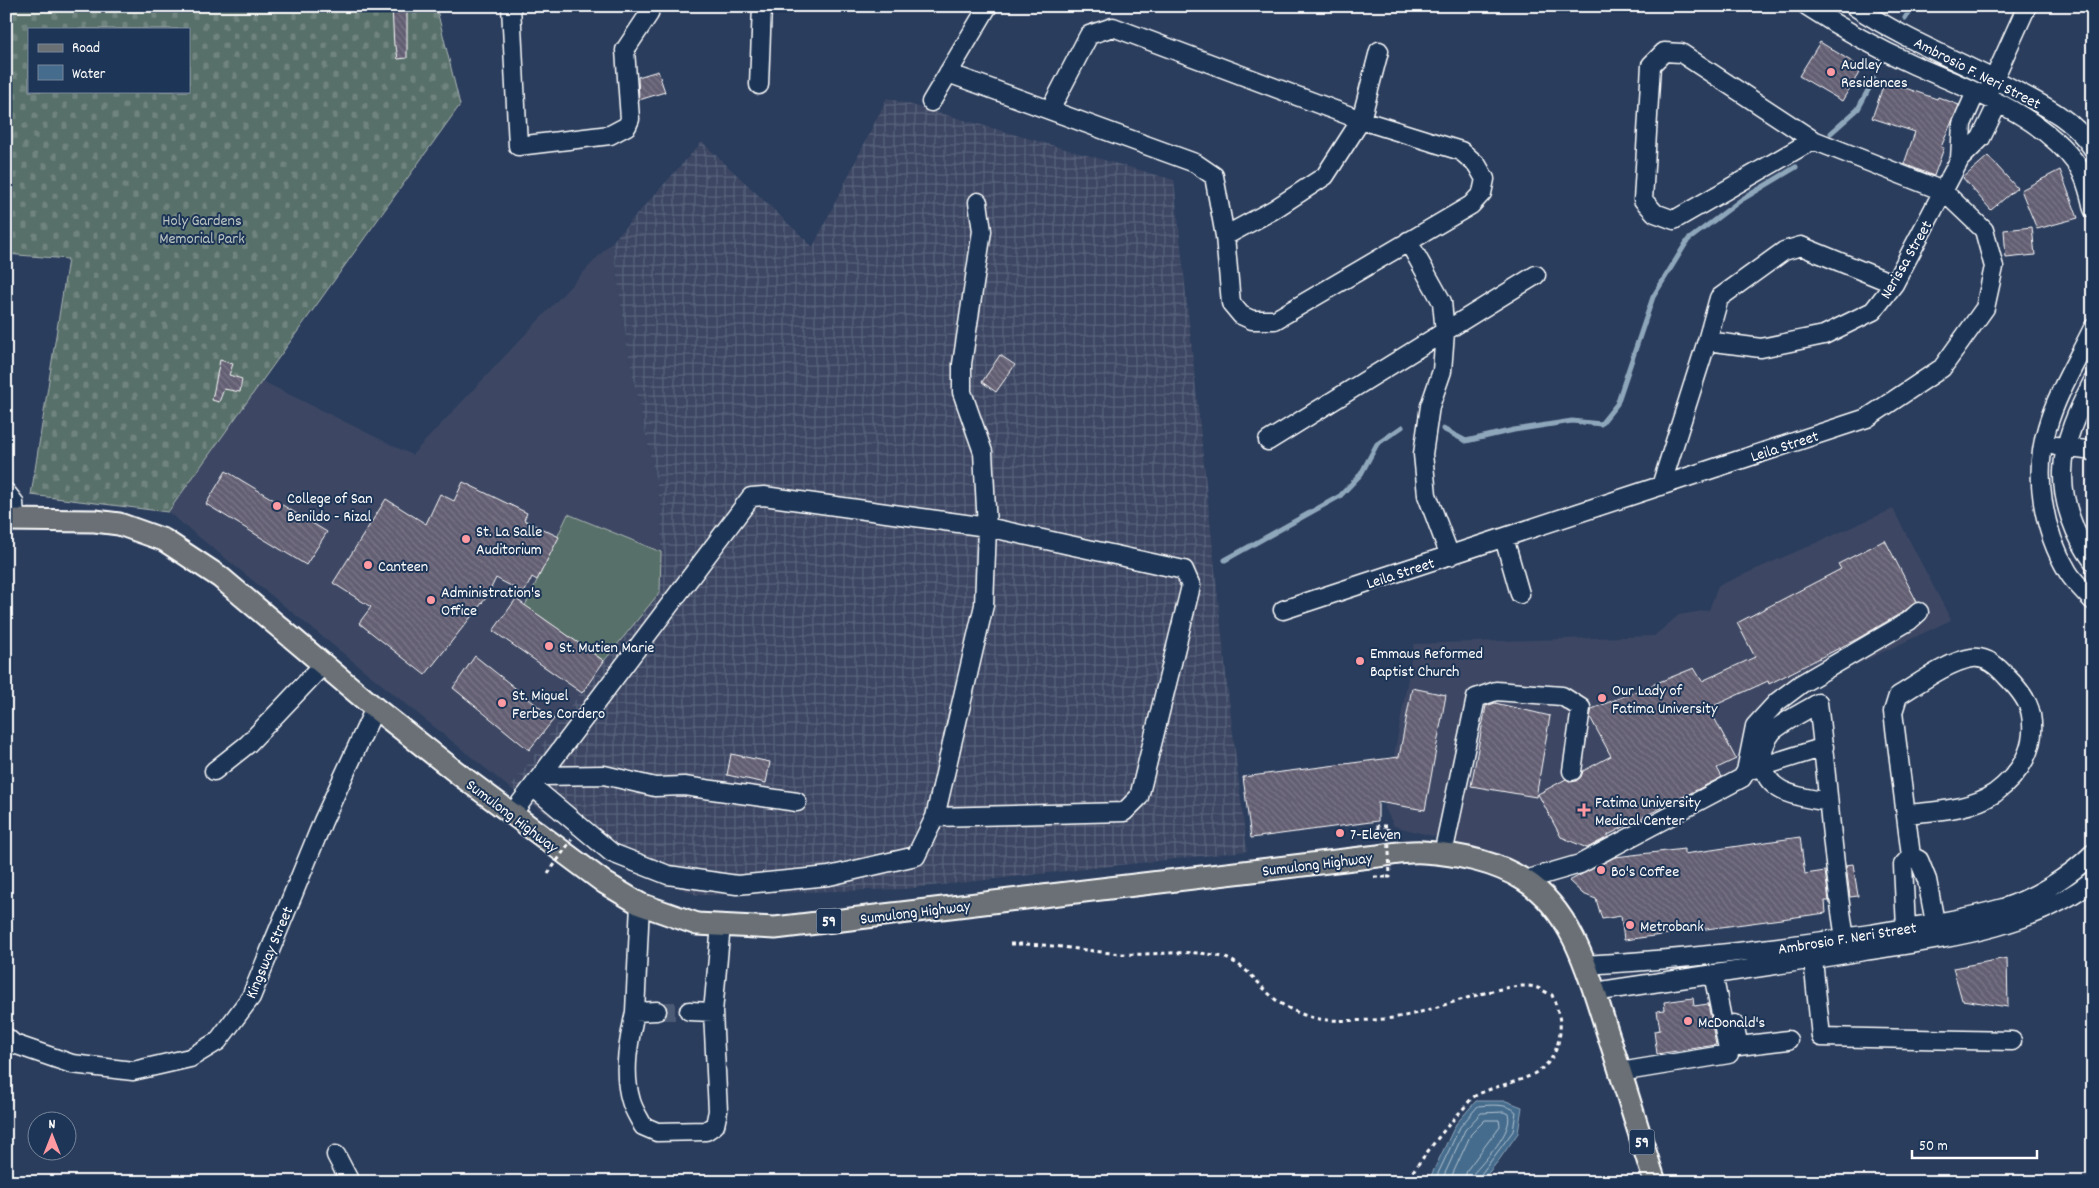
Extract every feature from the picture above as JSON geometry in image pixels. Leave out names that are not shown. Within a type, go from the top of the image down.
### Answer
[{"type":"main road","name":"Sumulong Highway","points":[[11,520],[80,520],[119,524],[164,540],[220,577],[375,708],[605,884],[640,904],[696,924],[775,928],[1422,852],[1477,860],[1502,868],[1524,880],[1542,894],[1558,914],[1574,941],[1594,992],[1655,1182]]},
{"type":"street","points":[[511,6],[518,146],[610,134],[627,126],[630,118],[625,50],[649,14],[650,6]]},
{"type":"street","points":[[759,85],[762,6]]},
{"type":"street","points":[[931,102],[988,6]]},
{"type":"street","name":"Ambrosio F. Neri Street","points":[[1807,6],[1848,33],[1987,97],[2040,129],[2061,146],[2079,167],[2089,191],[2093,209]]},
{"type":"street","name":"Ambrosio F. Neri Street","points":[[1854,6],[1929,48],[1994,79],[2050,109],[2077,129],[2093,149]]},
{"type":"street","points":[[1960,159],[1981,138],[1987,97],[2026,6]]},
{"type":"street","points":[[948,73],[1195,163],[1214,176],[1225,236],[1231,303],[1241,315],[1252,320],[1275,320],[1325,293],[1408,241],[1471,205],[1482,193],[1485,179],[1477,165],[1461,150],[1360,120],[1113,27],[1089,35],[1050,110]]},
{"type":"street","points":[[1225,236],[1273,210],[1325,176],[1360,120],[1379,51]]},
{"type":"street","name":"Leila Street","points":[[1283,610],[1867,418],[1942,368],[1985,308],[1994,267],[1984,230],[1943,191],[1813,140],[1681,53],[1664,52],[1651,65],[1644,200],[1655,213],[1674,220],[1813,140]]},
{"type":"street","points":[[1960,159],[1962,124],[1987,97]]},
{"type":"street","name":"Nerissa Street","points":[[1707,341],[1761,348],[1824,335],[1873,311],[1894,284],[1960,159]]},
{"type":"street","points":[[537,781],[612,853],[668,875],[737,885],[829,876],[916,856],[935,817],[984,605],[987,527],[983,452],[962,392],[962,364],[982,231],[978,202]]},
{"type":"street","points":[[1408,241],[1442,302],[1444,332],[1442,371],[1430,406],[1423,454],[1427,495],[1450,556]]},
{"type":"street","points":[[1661,486],[1719,298],[1784,251],[1801,246],[1894,284]]},
{"type":"street","points":[[1268,442],[1536,276]]},
{"type":"street","points":[[2093,328],[2058,400],[2043,444],[2039,469],[2042,496],[2048,521],[2068,572],[2093,601]]},
{"type":"street","points":[[2093,381],[2082,402],[2067,448],[2063,471],[2065,499],[2075,530],[2085,551],[2093,561]]},
{"type":"street","points":[[2043,444],[2093,451]]},
{"type":"street","points":[[6,492],[14,502],[11,520]]},
{"type":"street","points":[[512,814],[751,497],[764,496],[987,527],[1184,570],[1190,586],[1139,797],[1124,812],[935,817]]},
{"type":"street","points":[[1504,538],[1520,594]]},
{"type":"street","points":[[1524,880],[1580,864],[1742,778],[1746,772],[1755,726],[1777,702],[1800,684],[1909,621],[1920,612]]},
{"type":"street","points":[[1907,814],[1954,808],[1977,802],[1993,794],[2010,779],[2024,762],[2031,739],[2031,715],[2026,700],[2000,668],[1987,660],[1972,658],[1952,665],[1898,696],[1893,712],[1900,782],[1907,814],[1911,856],[1903,865],[1907,936]]},
{"type":"street","points":[[214,771],[248,744],[323,665]]},
{"type":"street","points":[[1443,854],[1476,698],[1496,691],[1562,696],[1581,708],[1572,771]]},
{"type":"street","points":[[1828,802],[1784,792],[1770,783],[1763,766],[1762,750],[1772,732],[1818,703],[1838,897],[1845,938]]},
{"type":"street","name":"Kingsway Street","points":[[6,1037],[14,1044],[72,1064],[133,1071],[190,1058],[218,1041],[251,997],[323,821],[375,708]]},
{"type":"street","points":[[1746,772],[1824,747]]},
{"type":"street","points":[[537,781],[604,775],[655,787],[684,786],[798,802]]},
{"type":"street","name":"Ambrosio F. Neri Street","points":[[1937,930],[2030,897],[2066,876],[2093,853]]},
{"type":"street","points":[[1911,856],[1920,860],[1927,880],[1937,930]]},
{"type":"street","name":"Ambrosio F. Neri Street","points":[[1584,965],[1670,960],[1727,967],[1814,960],[1937,930],[2004,924],[2038,912],[2076,893],[2093,880]]},
{"type":"street","points":[[640,904],[634,1012],[628,1044],[627,1068],[631,1101],[642,1126],[657,1132],[706,1130],[715,1125],[718,1111],[713,1012],[721,925]]},
{"type":"street","name":"Ambrosio F. Neri Street","points":[[1594,992],[1727,967],[1845,938],[1907,936]]},
{"type":"street","points":[[1814,960],[1821,1037],[2012,1041]]},
{"type":"street","points":[[1727,967],[1738,1046],[1788,1040]]},
{"type":"street","points":[[1620,1072],[1729,1054],[1727,967]]},
{"type":"street","points":[[634,1012],[657,1011]]},
{"type":"street","points":[[689,1011],[713,1012]]},
{"type":"street","points":[[336,1155],[350,1182]]},
{"type":"path","points":[[1387,877],[1390,877],[1388,826]]},
{"type":"path","points":[[548,874],[572,838]]},
{"type":"path","points":[[1010,944],[1057,945],[1121,954],[1199,954],[1226,958],[1245,968],[1276,1000],[1297,1013],[1326,1020],[1382,1019],[1404,1016],[1428,1011],[1506,987],[1536,987],[1552,995],[1560,1014],[1561,1033],[1556,1051],[1549,1064],[1536,1073],[1474,1097],[1455,1117],[1405,1182]]},
{"type":"shaded area","points":[[887,98],[1174,180],[1227,683],[1247,851],[904,889],[697,895],[615,862],[510,788],[604,661],[660,592],[662,509],[629,358],[612,242],[702,142],[813,247]]},
{"type":"shaded area","points":[[612,242],[629,358],[662,509],[660,592],[510,788],[168,512],[262,381],[412,455]]},
{"type":"shaded area","name":"Our Lady of Fatima University","points":[[1893,509],[1951,620],[1813,685],[1771,724],[1762,775],[1756,782],[1548,886],[1531,872],[1506,857],[1394,826],[1385,808],[1414,644],[1654,636],[1679,615],[1709,610],[1718,586]]},
{"type":"green space","name":"Holy Gardens Memorial Park","points":[[6,6],[436,6],[460,105],[168,512],[31,495],[68,259],[6,254]]},
{"type":"green space","points":[[568,514],[661,552],[660,592],[604,661],[525,606]]},
{"type":"water","points":[[1476,1101],[1506,1101],[1522,1107],[1518,1133],[1481,1182],[1428,1182],[1456,1124]]},
{"type":"building","points":[[392,6],[407,6],[407,58],[398,59],[396,46],[394,46]]},
{"type":"building","name":"Audley Residences","points":[[1820,42],[1862,68],[1842,101],[1799,76]]},
{"type":"building","points":[[658,71],[665,92],[639,100],[638,77]]},
{"type":"building","points":[[1885,81],[1959,105],[1941,147],[1944,148],[1934,176],[1904,164],[1915,132],[1872,118]]},
{"type":"building","points":[[1988,156],[2017,188],[1991,210],[1963,178]]},
{"type":"building","points":[[2060,170],[2078,218],[2037,229],[2021,190]]},
{"type":"building","points":[[2032,227],[2035,255],[2006,258],[2004,230]]},
{"type":"building","points":[[1000,355],[1015,365],[996,392],[982,382]]},
{"type":"building","points":[[220,360],[233,364],[229,375],[242,379],[240,392],[224,389],[219,402],[212,400]]},
{"type":"building","points":[[226,471],[327,532],[306,565],[206,504]]},
{"type":"building","points":[[463,482],[527,513],[524,520],[559,537],[537,580],[532,577],[524,593],[496,578],[486,598],[425,675],[359,623],[371,607],[333,583],[386,499],[426,524],[440,494],[454,501]]},
{"type":"building","points":[[1885,540],[1917,602],[1857,639],[1769,684],[1768,681],[1709,708],[1736,759],[1717,768],[1722,777],[1608,835],[1608,837],[1587,848],[1561,837],[1538,794],[1566,779],[1571,782],[1576,781],[1581,777],[1583,771],[1611,756],[1590,717],[1592,709],[1694,668],[1702,681],[1755,657],[1737,623],[1841,569],[1838,564]]},
{"type":"building","name":"St. Mutien Marie","points":[[516,599],[604,661],[582,693],[493,631]]},
{"type":"building","name":"St. Miguel Ferbes Cordero","points":[[475,656],[554,719],[529,750],[453,688]]},
{"type":"building","points":[[1412,688],[1446,695],[1425,810],[1378,802],[1378,821],[1251,838],[1243,777],[1399,757]]},
{"type":"building","points":[[1495,703],[1550,716],[1536,797],[1471,786],[1486,706]]},
{"type":"building","points":[[731,754],[770,762],[766,783],[727,775]]},
{"type":"building","points":[[1800,837],[1805,874],[1825,871],[1829,901],[1825,901],[1826,913],[1624,940],[1621,916],[1602,919],[1596,899],[1583,894],[1569,881],[1615,857],[1684,849],[1684,854]]},
{"type":"building","points":[[1853,864],[1858,896],[1850,897],[1846,865]]},
{"type":"building","points":[[2007,958],[2008,1007],[1962,1000],[1953,968]]},
{"type":"building","name":"McDonald's","points":[[1693,998],[1694,1006],[1708,1004],[1716,1045],[1657,1054],[1654,1031],[1660,1030],[1657,1011],[1665,1010],[1664,1002]]},
{"type":"waterway","points":[[1905,18],[1913,6]]},
{"type":"waterway","points":[[1831,133],[1858,109],[1874,79]]},
{"type":"waterway","points":[[1443,429],[1466,441],[1514,430],[1572,421],[1601,424],[1617,404],[1653,297],[1688,240],[1741,200],[1796,167]]},
{"type":"waterway","points":[[1225,560],[1340,496],[1361,474],[1377,444],[1402,427]]},
{"type":"tunnel","points":[[657,1011],[689,1011]]},
{"type":"place","name":"Audley Residences","points":[[1831,72]]},
{"type":"place","name":"College of San Benildo - Rizal","points":[[277,506]]},
{"type":"place","name":"St. La Salle Auditorium","points":[[466,539]]},
{"type":"place","name":"Canteen","points":[[368,565]]},
{"type":"place","name":"Administration's Office","points":[[431,600]]},
{"type":"place","name":"St. Mutien Marie","points":[[549,646]]},
{"type":"place","name":"Emmaus Reformed Baptist Church","points":[[1360,661]]},
{"type":"place","name":"Our Lady of Fatima University","points":[[1602,698]]},
{"type":"place","name":"St. Miguel Ferbes Cordero","points":[[502,703]]},
{"type":"place","name":"Fatima University Medical Center","points":[[1584,810]]},
{"type":"place","name":"7-Eleven","points":[[1340,833]]},
{"type":"place","name":"Bo's Coffee","points":[[1601,870]]},
{"type":"place","name":"Metrobank","points":[[1630,925]]},
{"type":"place","name":"McDonald's","points":[[1688,1021]]}]
